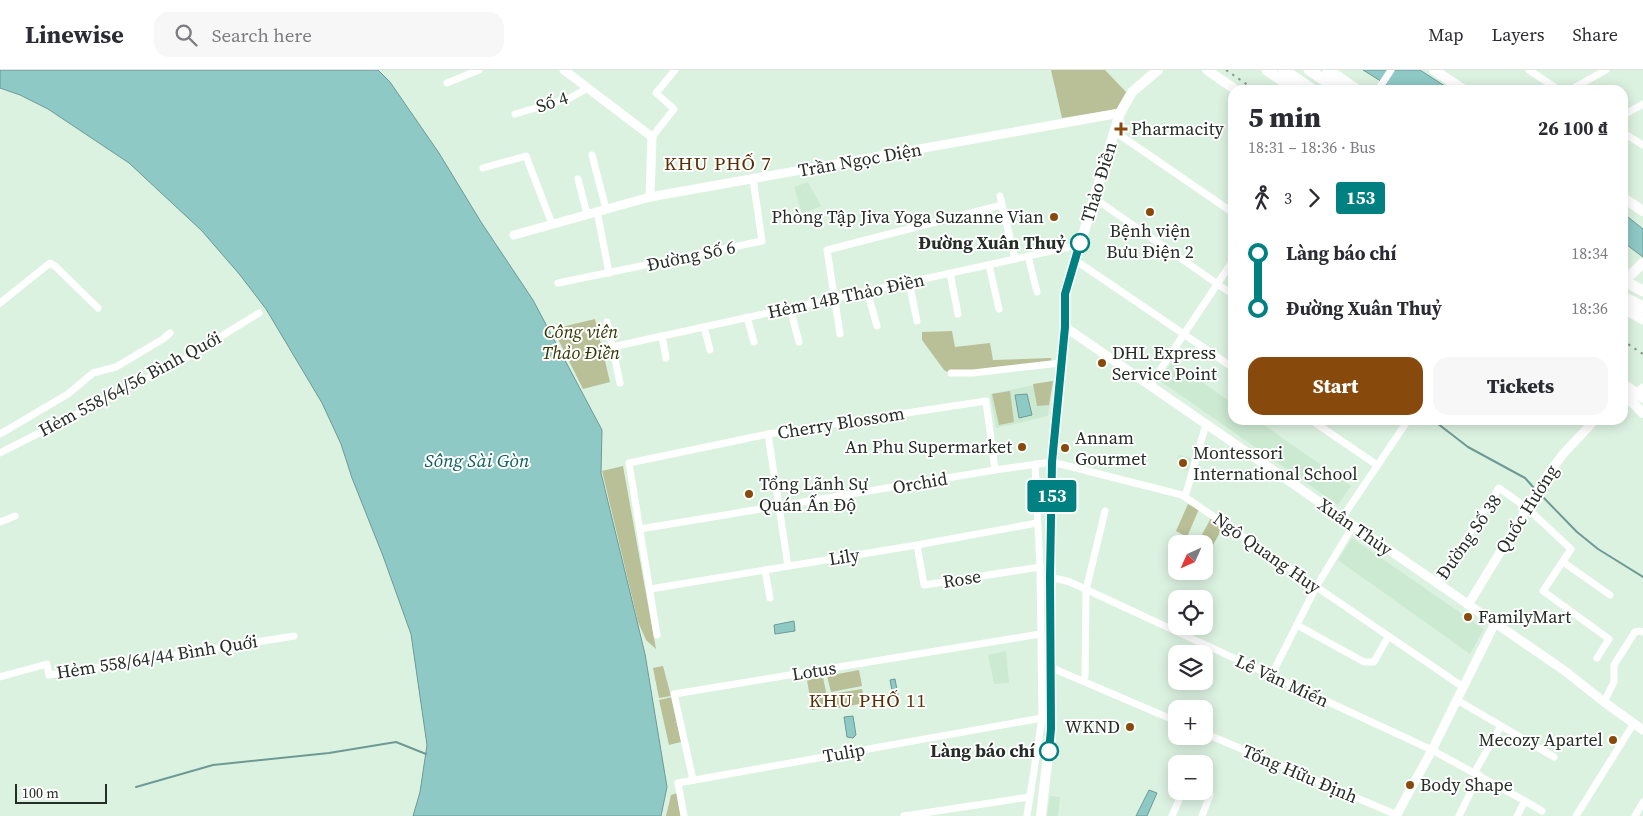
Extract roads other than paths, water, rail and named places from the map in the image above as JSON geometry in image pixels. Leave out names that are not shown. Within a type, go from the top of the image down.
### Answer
[{"type":"highway","points":[[1266,70],[1288,85]]},
{"type":"highway","points":[[1284,70],[1306,85]]},
{"type":"highway","points":[[1309,70],[1331,85]]},
{"type":"highway","points":[[1328,70],[1350,85]]},
{"type":"highway","points":[[1628,283],[1643,291]]},
{"type":"highway","points":[[1628,299],[1643,307]]},
{"type":"highway","points":[[1628,310],[1643,319]]},
{"type":"main road","name":"Thảo Điền","points":[[1041,816],[1051,729],[1050,576],[1052,462],[1060,363],[1065,327],[1065,294],[1120,113],[1132,92],[1158,70]]},
{"type":"main road","points":[[1207,70],[1229,85]]},
{"type":"main road","points":[[1434,70],[1456,85]]},
{"type":"main road","points":[[1628,201],[1643,211]]},
{"type":"main road","points":[[1628,276],[1643,263]]},
{"type":"main road","points":[[1635,396],[1643,413]]},
{"type":"street","points":[[447,83],[479,70]]},
{"type":"street","points":[[564,70],[652,138]]},
{"type":"street","points":[[650,197],[652,138],[674,109],[656,93],[675,70]]},
{"type":"street","points":[[1381,85],[1391,70]]},
{"type":"street","points":[[1530,70],[1552,85]]},
{"type":"street","points":[[1579,85],[1606,70]]},
{"type":"street","name":"Số 4","points":[[516,114],[570,98],[588,88]]},
{"type":"street","points":[[1628,113],[1643,104]]},
{"type":"street","name":"Trần Ngọc Diện","points":[[514,235],[650,197],[1120,113]]},
{"type":"street","points":[[1114,131],[1228,209]]},
{"type":"street","points":[[1628,136],[1643,145]]},
{"type":"street","points":[[592,155],[609,273]]},
{"type":"street","points":[[483,168],[526,156],[552,224]]},
{"type":"street","points":[[578,179],[587,214]]},
{"type":"street","name":"Đường Số 6","points":[[558,283],[762,241],[753,179]]},
{"type":"street","points":[[1000,196],[1015,259]]},
{"type":"street","points":[[1094,198],[1228,291]]},
{"type":"street","points":[[840,334],[827,250],[1002,205]]},
{"type":"street","name":"Hẻm 14B Thảo Điền","points":[[612,347],[1079,245]]},
{"type":"street","points":[[1028,256],[1037,292]]},
{"type":"street","points":[[1075,260],[1228,364]]},
{"type":"street","points":[[0,303],[50,263],[63,273],[98,308]]},
{"type":"street","points":[[989,265],[999,309]]},
{"type":"street","points":[[1150,386],[1228,268]]},
{"type":"street","points":[[950,273],[958,314]]},
{"type":"street","points":[[909,282],[917,321]]},
{"type":"street","points":[[867,292],[877,326]]},
{"type":"street","points":[[790,308],[799,342]]},
{"type":"street","name":"Hẻm 558/64/56 Bình Quới","points":[[0,453],[181,361],[259,313]]},
{"type":"street","points":[[747,318],[754,342]]},
{"type":"street","points":[[606,322],[620,383]]},
{"type":"street","points":[[704,327],[710,350]]},
{"type":"street","name":"Xuân Thủy","points":[[1065,327],[1565,671],[1643,730]]},
{"type":"street","points":[[0,434],[24,418],[60,399],[93,373],[116,367],[170,333]]},
{"type":"street","points":[[662,336],[666,358]]},
{"type":"street","points":[[951,373],[973,373],[1060,363]]},
{"type":"street","name":"Cherry Blossom","points":[[640,528],[629,463],[768,434],[986,401],[995,470]]},
{"type":"street","points":[[1185,497],[1206,424]]},
{"type":"street","points":[[1318,425],[1377,465]]},
{"type":"street","points":[[1342,518],[1405,425]]},
{"type":"street","name":"Quốc Hương","points":[[1468,605],[1540,486],[1563,454],[1590,425]]},
{"type":"street","points":[[768,434],[788,566]]},
{"type":"street","name":"Orchid","points":[[640,528],[1052,462]]},
{"type":"street","name":"Ngô Quang Huy","points":[[1052,462],[1185,497],[1463,687]]},
{"type":"street","points":[[1027,816],[1042,718],[1040,567],[1035,464]]},
{"type":"street","name":"Đường Số 38","points":[[1436,583],[1499,488],[1527,508]]},
{"type":"street","points":[[1527,508],[1572,549],[1543,591],[1609,639],[1597,658]]},
{"type":"street","points":[[1085,676],[1086,590],[1105,511]]},
{"type":"street","points":[[0,522],[15,516]]},
{"type":"street","name":"Lily","points":[[650,589],[917,545],[1037,523]]},
{"type":"street","points":[[1271,676],[1316,587],[1353,526]]},
{"type":"street","points":[[640,528],[657,635]]},
{"type":"street","name":"Rose","points":[[917,545],[924,585],[1040,567]]},
{"type":"street","points":[[1563,562],[1610,595]]},
{"type":"street","points":[[765,570],[770,598]]},
{"type":"street","name":"Lê Văn Miến","points":[[1050,576],[1070,582],[1432,750],[1542,810]]},
{"type":"street","points":[[1397,816],[1495,623]]},
{"type":"street","points":[[1297,625],[1364,662],[1374,662],[1388,637]]},
{"type":"street","points":[[1604,702],[1614,682],[1614,665],[1635,632],[1643,632]]},
{"type":"street","name":"Lotus","points":[[692,780],[674,694],[1040,634]]},
{"type":"street","name":"Hẻm 558/64/44 Bình Quới","points":[[0,677],[46,664],[49,675],[294,636]]},
{"type":"street","points":[[1052,668],[1168,718]]},
{"type":"street","points":[[1457,700],[1554,757]]},
{"type":"street","name":"Tulip","points":[[692,780],[1042,718]]},
{"type":"street","points":[[1576,816],[1634,723]]},
{"type":"street","points":[[1458,816],[1476,774],[1501,726]]},
{"type":"street","name":"Tống Hữu Định","points":[[1213,737],[1397,816]]},
{"type":"street","points":[[684,816],[678,783],[692,780]]},
{"type":"street","points":[[904,816],[1029,797]]},
{"type":"street","points":[[1172,816],[1179,800]]},
{"type":"street","points":[[1202,816],[1208,800]]},
{"type":"street","points":[[1518,816],[1525,801]]},
{"type":"street","points":[[1635,816],[1643,802]]},
{"type":"water","name":"Sông Sài Gòn","points":[[0,70],[378,70],[390,82],[439,153],[481,222],[533,300],[602,430],[601,473],[645,654],[667,787],[661,816],[413,816],[420,792],[427,745],[411,634],[341,444],[322,403],[266,309],[202,231],[129,163],[48,109],[20,95],[0,88]]},
{"type":"water","points":[[1363,70],[1420,70],[1443,85],[1387,85]]},
{"type":"water","points":[[1628,217],[1643,229],[1643,257],[1628,246]]},
{"type":"water","points":[[1027,394],[1032,415],[1019,418],[1015,395]]},
{"type":"water","points":[[794,621],[795,631],[775,634],[774,625]]},
{"type":"water","points":[[895,679],[898,695],[893,696],[890,680]]},
{"type":"water","points":[[853,716],[856,735],[853,738],[847,737],[844,717]]},
{"type":"water","points":[[1149,790],[1157,793],[1147,816],[1136,816]]},
{"type":"waterway","points":[[1439,425],[1468,447],[1525,478],[1534,488]]},
{"type":"waterway","points":[[1539,493],[1577,532],[1598,549],[1643,577]]},
{"type":"waterway","points":[[136,787],[213,765],[329,753],[396,742],[426,754]]},
{"type":"railway","points":[[1226,70],[1248,85]]},
{"type":"railway","points":[[1628,344],[1643,354]]},
{"type":"place","name":"Pharmacity","points":[[1121,129]]},
{"type":"place","name":"Bệnh viện Bưu Điện 2","points":[[1150,212]]},
{"type":"place","name":"Phòng Tập Jiva Yoga Suzanne Vian","points":[[1054,217]]},
{"type":"place","name":"Đường Xuân Thuỷ","points":[[1080,243]]},
{"type":"place","name":"DHL Express Service Point","points":[[1102,363]]},
{"type":"place","name":"An Phu Supermarket","points":[[1022,447]]},
{"type":"place","name":"Annam Gourmet","points":[[1065,448]]},
{"type":"place","name":"Montessori International School","points":[[1183,463]]},
{"type":"place","name":"Tổng Lãnh Sự Quán Ấn Độ","points":[[749,494]]},
{"type":"place","name":"FamilyMart","points":[[1468,617]]},
{"type":"place","name":"WKND","points":[[1130,727]]},
{"type":"place","name":"Mecozy Apartel","points":[[1613,740]]},
{"type":"place","name":"Làng báo chí","points":[[1049,751]]},
{"type":"place","name":"Body Shape","points":[[1410,785]]},
{"type":"district","name":"KHU PHỐ 7","points":[[718,163]]},
{"type":"district","name":"KHU PHỐ 11","points":[[868,700]]},
{"type":"park label","name":"Công viên Thảo Điền","points":[[581,342]]}]
